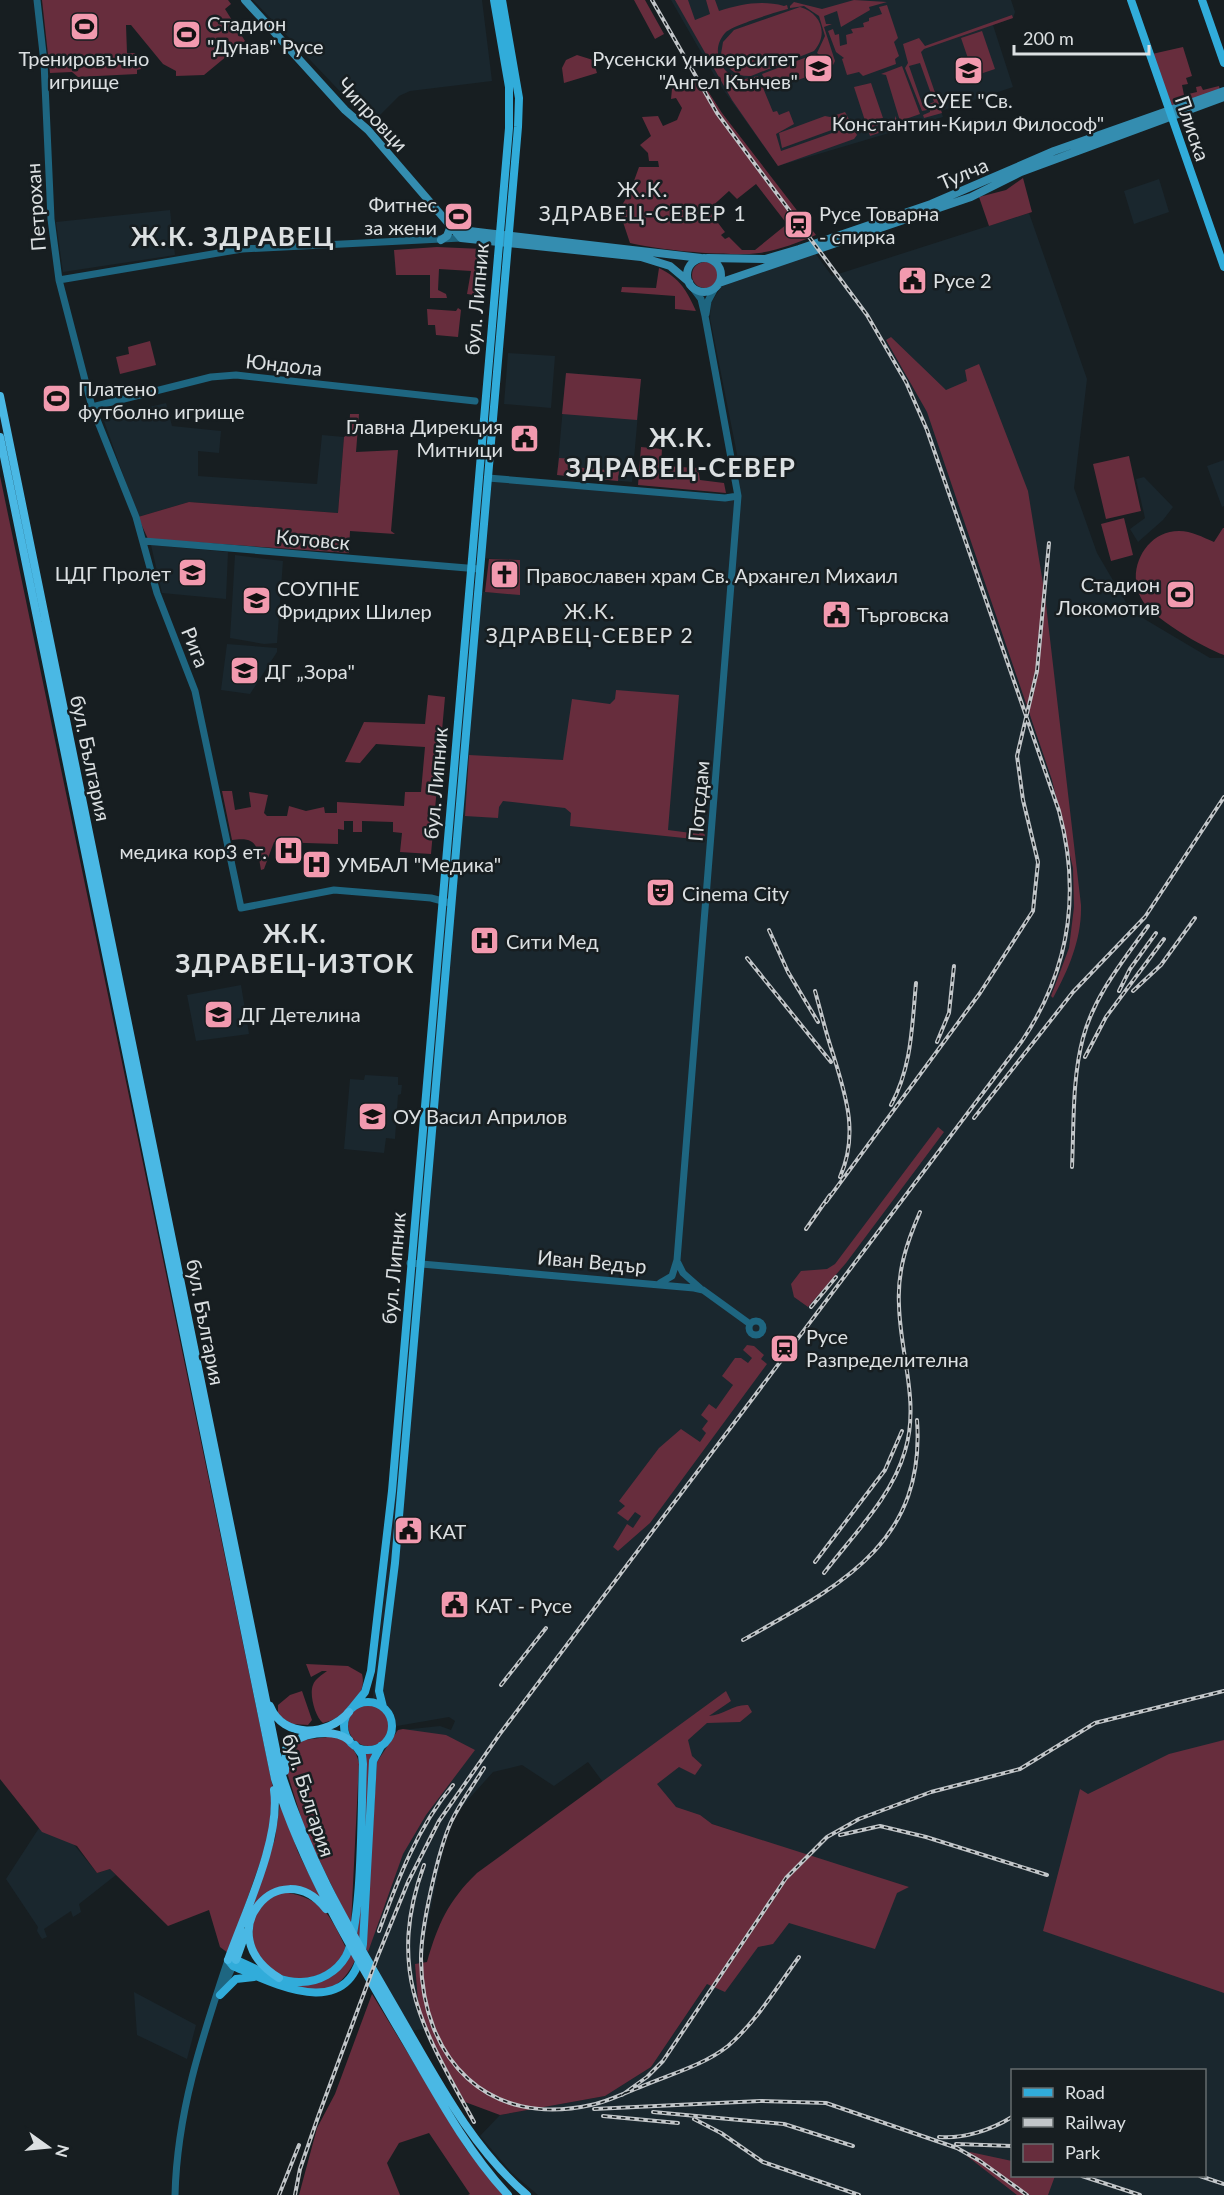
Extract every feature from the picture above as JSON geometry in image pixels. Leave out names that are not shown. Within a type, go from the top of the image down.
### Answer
[{"type":"highway","name":"бул. България","points":[[0,396],[272,1737],[290,1801],[315,1866],[340,1921]]},
{"type":"highway","name":"бул. България","points":[[0,436],[269,1754],[297,1843],[475,2154],[508,2195]]},
{"type":"highway","points":[[260,1674],[274,1716],[290,1729],[327,1727],[339,1722],[350,1710]]},
{"type":"highway","points":[[290,1801],[283,1761],[289,1745],[301,1737],[330,1733],[340,1734],[352,1743]]},
{"type":"highway","points":[[232,1962],[274,1826],[276,1800],[269,1754]]},
{"type":"highway","points":[[232,1962],[254,1910],[264,1898],[278,1891],[290,1889],[315,1898],[340,1921]]},
{"type":"highway","points":[[249,1923],[249,1940],[254,1956],[263,1968],[279,1978]]},
{"type":"highway","name":"бул. България","points":[[428,2073],[481,2146],[505,2175],[527,2195]]},
{"type":"main road","name":"Чипровци","points":[[245,0],[345,110],[368,130],[461,238]]},
{"type":"main road","name":"бул. Липник","points":[[350,1710],[365,1692],[371,1671],[396,1491],[410,1263],[475,569],[483,408],[510,104],[494,0]]},
{"type":"main road","name":"бул. Липник","points":[[475,569],[488,478],[519,98],[502,0]]},
{"type":"main road","name":"Плиска","points":[[1131,0],[1224,267]]},
{"type":"main road","points":[[1202,0],[1224,63]]},
{"type":"main road","name":"Тулча","points":[[717,285],[971,196],[1021,172],[1224,91]]},
{"type":"main road","name":"Тулча","points":[[508,239],[705,258],[765,259],[931,204],[1054,151],[1224,97]]},
{"type":"main road","points":[[441,240],[447,236],[451,226],[498,238]]},
{"type":"main road","points":[[461,238],[508,239],[641,257],[670,266],[690,284],[701,291],[717,285],[720,269],[715,262],[705,258],[694,261],[688,268],[690,284]]},
{"type":"main road","name":"бул. Липник","points":[[383,1707],[379,1691],[396,1491],[420,1264],[444,899]]},
{"type":"main road","points":[[364,1702],[383,1707],[390,1715],[392,1725],[388,1739],[381,1746],[373,1761],[367,1902],[363,1949],[358,1963],[343,1983],[316,1993],[297,1992],[232,1962],[279,1978],[299,1982],[318,1979],[338,1967],[349,1949],[356,1906],[363,1764],[361,1753],[352,1743],[345,1723],[350,1710],[364,1702]]},
{"type":"main road","points":[[352,1743],[365,1750],[381,1746]]},
{"type":"main road","points":[[220,1995],[238,1978],[263,1978]]},
{"type":"street","name":"Петрохан","points":[[37,0],[44,62],[51,219],[59,280],[92,407]]},
{"type":"street","points":[[59,280],[242,249],[461,238]]},
{"type":"street","name":"Потсдам","points":[[660,1284],[672,1276],[677,1260],[738,496],[705,316],[701,299],[690,284]]},
{"type":"street","points":[[705,316],[708,301],[717,285]]},
{"type":"street","name":"Юндола","points":[[92,407],[211,377],[236,375],[475,401]]},
{"type":"street","points":[[483,408],[475,401],[484,396]]},
{"type":"street","name":"Рига","points":[[92,407],[144,541],[157,593],[195,691],[241,908],[334,890],[444,899]]},
{"type":"street","points":[[488,478],[731,498],[738,496]]},
{"type":"street","name":"Котовск","points":[[144,541],[475,569]]},
{"type":"street","points":[[677,1260],[683,1273],[703,1290]]},
{"type":"street","name":"Иван Ведър","points":[[410,1263],[660,1284],[703,1290],[750,1324]]},
{"type":"street","points":[[208,2022],[232,1962]]},
{"type":"street","points":[[175,2195],[182,2115],[208,2022],[232,1962]]},
{"type":"shaded area","points":[[253,0],[482,0],[492,81],[410,91],[399,96],[371,124]]},
{"type":"shaded area","name":"Русенски университет \"Ангел Кънчев\"","points":[[671,0],[1011,0],[1015,12],[1013,18],[993,25],[1013,87],[941,111],[943,117],[778,166],[720,85]]},
{"type":"shaded area","points":[[1159,179],[1169,212],[1134,224],[1124,191]]},
{"type":"shaded area","points":[[170,210],[175,255],[63,272],[56,222]]},
{"type":"shaded area","points":[[1029,213],[1087,379],[1074,488],[1097,553],[1131,611],[1210,658],[1224,658],[1224,2195],[538,2195],[512,2173],[480,2136],[500,2115],[605,2096],[651,2067],[796,1852],[608,1789],[588,1762],[554,1786],[522,1765],[493,1772],[458,1811],[445,1840],[424,1940],[423,1960],[434,2028],[408,2031],[368,1952],[380,1749],[389,1741],[393,1731],[440,1726],[451,1730],[455,1721],[449,1717],[397,1726],[374,1703],[373,1696],[397,1477],[472,591],[520,594],[520,560],[476,558],[482,476],[738,496],[737,454],[710,318],[711,303],[723,284],[815,253],[832,276]]},
{"type":"shaded area","points":[[508,353],[555,356],[551,408],[504,404]]},
{"type":"shaded area","points":[[566,373],[641,379],[632,482],[557,475]]},
{"type":"shaded area","points":[[166,403],[172,426],[221,431],[219,453],[198,451],[198,476],[317,484],[322,435],[344,437],[338,513],[189,502],[138,517],[103,418]]},
{"type":"shaded area","points":[[1224,460],[1224,506],[1222,507],[1207,466]]},
{"type":"shaded area","points":[[1144,477],[1173,507],[1163,520],[1138,542],[1130,529],[1145,518],[1136,479]]},
{"type":"shaded area","name":"ЦДГ Пролет","points":[[151,545],[228,552],[226,599],[162,593]]},
{"type":"shaded area","name":"СОУПНЕ Фридрих Шилер","points":[[235,555],[283,561],[277,643],[264,644],[230,638]]},
{"type":"shaded area","name":"ДГ „Зора\"","points":[[227,644],[277,648],[277,652],[250,694],[221,690]]},
{"type":"shaded area","name":"ДГ Детелина","points":[[241,985],[249,1034],[196,1041],[187,995]]},
{"type":"shaded area","name":"ОУ Васил Априлов","points":[[365,1075],[398,1077],[398,1085],[402,1085],[401,1094],[398,1095],[395,1139],[386,1138],[384,1153],[344,1149],[350,1079],[364,1080]]},
{"type":"shaded area","points":[[65,1788],[67,1836],[97,1873],[110,1869],[116,1875],[79,1904],[81,1912],[73,1917],[71,1911],[44,1929],[47,1937],[42,1939],[37,1931],[38,1927],[6,1879]]},
{"type":"shaded area","points":[[134,1992],[196,2025],[187,2059],[137,2035]]},
{"type":"green space","points":[[42,0],[228,0],[231,4],[225,9],[245,41],[204,75],[176,76],[176,71],[163,64],[131,25],[126,25],[127,53],[135,53],[136,58],[140,58],[141,69],[137,70],[137,74],[78,77],[72,72],[50,73]]},
{"type":"green space","points":[[634,0],[645,0],[664,34],[655,39]]},
{"type":"green space","points":[[675,0],[688,0],[695,20],[710,14],[706,0],[715,0],[719,11],[751,4],[787,5],[788,9],[746,22],[726,32],[718,48],[722,66],[741,80],[758,76],[773,112],[777,111],[779,115],[789,111],[794,124],[776,134],[781,151],[852,126],[857,135],[854,139],[778,166],[732,100]]},
{"type":"green space","points":[[854,0],[887,2],[869,7],[870,10],[841,27],[837,11],[824,16],[826,24],[832,24],[824,27],[835,61],[833,65],[817,53],[825,36],[819,16],[804,6],[790,8],[790,6],[794,2],[822,9]]},
{"type":"green space","points":[[887,5],[898,38],[894,42],[899,56],[895,59],[896,64],[863,76],[859,72],[847,75],[842,59],[844,58],[836,52],[828,31],[833,29],[835,35],[839,34],[840,46],[847,44],[846,35],[853,33],[851,29],[864,27],[863,23],[869,21],[869,18],[882,14],[879,7]]},
{"type":"green space","points":[[800,7],[818,19],[822,31],[819,44],[814,51],[751,76],[740,75],[728,67],[721,54],[723,42],[734,30]]},
{"type":"green space","points":[[1012,15],[1013,18],[921,52],[942,113],[924,118],[923,115],[930,112],[929,104],[934,102],[920,63],[909,66],[923,106],[926,105],[927,110],[922,111],[905,68],[908,63],[903,44],[919,38],[925,46]]},
{"type":"green space","points":[[982,31],[995,69],[974,76],[961,38]]},
{"type":"green space","points":[[1183,47],[1192,76],[1186,78],[1188,84],[1182,85],[1184,95],[1197,92],[1196,87],[1201,86],[1203,90],[1219,86],[1220,91],[1172,106],[1152,54]]},
{"type":"green space","points":[[815,54],[831,68],[787,84],[777,82],[767,86],[762,74]]},
{"type":"green space","points":[[577,55],[593,60],[597,73],[564,83],[562,68],[566,60]]},
{"type":"green space","points":[[902,66],[920,114],[900,121],[886,75],[881,74]]},
{"type":"green space","points":[[695,77],[700,86],[704,85],[722,113],[816,235],[781,248],[747,254],[694,252],[630,243],[619,210],[630,192],[639,167],[659,167],[658,161],[649,161],[648,153],[640,145],[651,136],[642,117],[658,116],[663,126],[677,120],[682,108],[676,98],[671,99],[672,89]],"holes":[[[756,184],[787,224],[755,250],[742,250],[729,237],[725,239],[721,235],[725,232],[708,210],[729,191],[737,199]]]},
{"type":"green space","points":[[871,83],[883,118],[879,119],[881,124],[870,128],[871,131],[895,122],[895,116],[898,122],[882,131],[919,119],[870,136],[854,87]]},
{"type":"green space","points":[[845,112],[851,123],[782,148],[779,133],[825,116],[830,117]]},
{"type":"green space","points":[[1023,178],[1032,212],[989,226],[979,197],[1006,190]]},
{"type":"green space","points":[[437,247],[483,249],[478,303],[473,302],[474,295],[467,294],[471,271],[439,269],[438,290],[446,294],[447,298],[430,298],[430,275],[396,275],[394,250]]},
{"type":"green space","points":[[705,262],[714,266],[718,275],[714,284],[705,288],[696,284],[692,275],[696,266]]},
{"type":"green space","points":[[659,268],[682,286],[696,311],[675,309],[675,296],[621,292],[622,287],[656,288]]},
{"type":"green space","points":[[458,308],[461,310],[458,337],[436,335],[435,325],[428,325],[427,309],[456,311]]},
{"type":"green space","points":[[891,337],[946,390],[967,381],[965,370],[979,364],[1028,491],[1045,596],[1081,905],[1077,941],[1053,998],[1051,996],[1069,948],[1074,907],[1073,868],[1052,780],[927,412],[886,340]]},
{"type":"green space","points":[[150,341],[156,365],[120,374],[116,357],[129,354],[128,347]]},
{"type":"green space","points":[[566,373],[641,379],[637,420],[562,414]]},
{"type":"green space","points":[[350,414],[359,414],[356,452],[398,450],[391,531],[395,534],[350,531],[349,553],[148,539],[138,517],[189,502],[338,513],[344,437],[349,434]]},
{"type":"green space","points":[[641,447],[662,449],[661,465],[663,466],[698,468],[700,480],[724,483],[726,493],[638,485]]},
{"type":"green space","points":[[1129,456],[1141,511],[1106,519],[1093,464]]},
{"type":"green space","points":[[559,458],[573,459],[573,467],[619,471],[618,481],[557,475]]},
{"type":"green space","points":[[0,476],[273,1788],[268,1840],[228,1953],[220,1947],[209,1910],[168,1926],[110,1869],[97,1873],[77,1846],[42,1832],[0,1779]]},
{"type":"green space","points":[[1124,518],[1133,555],[1111,561],[1101,524]]},
{"type":"green space","name":"Стадион Локомотив","points":[[1223,528],[1224,655],[1191,639],[1166,623],[1146,606],[1137,587],[1136,576],[1137,565],[1142,554],[1157,538],[1167,533],[1184,531],[1214,542]]},
{"type":"green space","points":[[489,559],[520,560],[520,595],[485,592]]},
{"type":"green space","points":[[616,690],[679,695],[668,830],[699,834],[701,830],[705,835],[703,840],[570,826],[571,813],[565,808],[503,801],[499,807],[498,818],[465,816],[469,755],[563,760],[572,699],[610,704],[615,699]]},
{"type":"green space","points":[[428,695],[445,697],[431,854],[400,852],[402,833],[393,832],[393,822],[362,821],[362,832],[353,832],[353,821],[344,821],[344,830],[338,829],[338,844],[274,842],[264,869],[261,870],[255,845],[247,840],[232,840],[222,791],[232,791],[235,810],[251,807],[249,792],[268,795],[264,813],[267,816],[287,816],[289,806],[306,811],[324,807],[325,813],[337,813],[337,802],[404,806],[405,792],[421,792],[425,747],[376,744],[360,763],[345,762],[364,722],[425,724]]},
{"type":"green space","points":[[938,1127],[944,1132],[846,1263],[808,1307],[794,1297],[791,1284],[801,1271],[827,1269],[835,1264]]},
{"type":"green space","points":[[747,1345],[754,1346],[764,1355],[761,1359],[767,1364],[650,1523],[618,1551],[613,1547],[627,1524],[633,1528],[641,1516],[635,1512],[628,1521],[617,1513],[625,1506],[619,1501],[659,1448],[681,1429],[700,1442],[706,1433],[702,1429],[708,1421],[701,1415],[709,1404],[716,1409],[733,1385],[722,1376],[735,1358],[741,1358],[748,1363],[752,1358],[743,1350]]},
{"type":"green space","points":[[306,1664],[348,1666],[362,1674],[363,1682],[358,1698],[346,1712],[331,1721],[323,1723],[320,1720],[315,1711],[312,1689],[315,1681],[327,1671],[311,1677]]},
{"type":"green space","points":[[302,1691],[312,1720],[308,1725],[292,1724],[278,1715],[278,1705],[290,1695]]},
{"type":"green space","points":[[726,1691],[731,1701],[709,1716],[743,1705],[748,1705],[752,1712],[740,1722],[707,1723],[688,1740],[692,1756],[702,1765],[695,1775],[679,1767],[657,1784],[676,1807],[700,1815],[712,1824],[909,1887],[897,1893],[875,1949],[789,1923],[773,1944],[758,1947],[725,1992],[707,1984],[651,2067],[605,2096],[500,2115],[465,2102],[425,2028],[418,2002],[415,1964],[427,1962],[435,1936],[451,1903],[477,1873]]},
{"type":"green space","points":[[369,1704],[384,1710],[390,1725],[384,1740],[369,1746],[354,1740],[348,1725],[354,1710]]},
{"type":"green space","points":[[398,1730],[446,1735],[475,1750],[426,1815],[403,1854],[368,1952],[365,1947],[377,1762]]},
{"type":"green space","points":[[336,1736],[351,1746],[359,1763],[351,1925],[306,1833],[286,1769],[290,1750],[303,1740]]},
{"type":"green space","points":[[1224,1740],[1224,1993],[1043,1931],[1080,1789],[1088,1794],[1169,1754]]},
{"type":"green space","points":[[364,1752],[374,1753],[361,1944],[354,1962],[344,1978],[337,1984],[320,1991],[306,1990],[287,1982],[315,1983],[353,1949]]},
{"type":"green space","points":[[280,1803],[298,1852],[321,1899],[310,1892],[270,1891],[250,1911],[275,1839]]},
{"type":"green space","points":[[284,1892],[309,1899],[317,1904],[336,1928],[347,1950],[332,1967],[312,1977],[300,1979],[278,1975],[268,1969],[256,1954],[252,1934],[255,1915],[269,1899]]},
{"type":"green space","points":[[372,1994],[466,2149],[504,2195],[468,2195],[470,2194],[429,2133],[399,2143],[387,2163],[400,2195],[299,2195],[317,2128],[335,2094]]},
{"type":"green space","points":[[970,2152],[1011,2161],[1011,2177],[1055,2177],[1048,2195],[1017,2195],[967,2156]]},
{"type":"railway","points":[[295,2195],[300,2169],[377,1958],[408,1882],[439,1821],[499,1735],[1022,1041],[1051,987],[1066,930],[1069,872],[1066,842],[1059,811],[927,430],[906,382],[867,315],[717,113],[652,0]]},
{"type":"railway","points":[[826,1202],[980,993],[1033,911],[1038,862],[1023,800],[1017,756],[1037,671],[1049,543]]},
{"type":"railway","points":[[974,1118],[1073,992],[1145,917],[1224,797]]},
{"type":"railway","points":[[1133,991],[1161,965],[1195,918]]},
{"type":"railway","points":[[1072,1167],[1075,1086],[1083,1038],[1102,993],[1148,926]]},
{"type":"railway","points":[[769,930],[788,972],[818,1022]]},
{"type":"railway","points":[[1119,991],[1130,969],[1156,933]]},
{"type":"railway","points":[[1085,1057],[1106,1017],[1164,939]]},
{"type":"railway","points":[[747,958],[831,1062]]},
{"type":"railway","points":[[937,1042],[949,1013],[954,966]]},
{"type":"railway","points":[[891,1105],[907,1061],[916,983]]},
{"type":"railway","points":[[815,991],[849,1115],[849,1146],[840,1177]]},
{"type":"railway","points":[[806,1229],[830,1195]]},
{"type":"railway","points":[[824,1573],[881,1500],[899,1468],[905,1451],[911,1414],[900,1323],[899,1292],[904,1257],[920,1212]]},
{"type":"railway","points":[[811,1307],[836,1277]]},
{"type":"railway","points":[[743,1640],[811,1601],[842,1580],[869,1557],[891,1531],[907,1500],[916,1463],[917,1420]]},
{"type":"railway","points":[[815,1562],[885,1470],[902,1431]]},
{"type":"railway","points":[[501,1685],[546,1628]]},
{"type":"railway","points":[[622,2095],[647,2077],[663,2061],[786,1878],[827,1837],[859,1819],[931,1792],[1020,1769],[1095,1723],[1224,1691]]},
{"type":"railway","points":[[484,1768],[458,1808],[446,1835],[427,1909],[421,1959],[424,1995],[434,2028],[448,2056],[468,2078],[492,2096],[521,2106],[554,2109],[591,2105],[696,2065],[718,2053],[738,2037],[766,2004],[799,1957]]},
{"type":"railway","points":[[379,1931],[401,1873],[419,1836],[440,1801],[453,1785]]},
{"type":"railway","points":[[840,1835],[880,1826],[926,1837],[1047,1875]]},
{"type":"railway","points":[[424,1865],[413,1903],[408,1938],[409,1969],[426,2029],[474,2122]]},
{"type":"railway","points":[[594,2109],[760,2101],[826,2103],[957,2148],[980,2161],[1027,2195]]},
{"type":"railway","points":[[653,2112],[784,2124],[853,2146]]},
{"type":"railway","points":[[603,2116],[678,2123]]},
{"type":"railway","points":[[939,2137],[958,2137],[977,2133],[1011,2118]]},
{"type":"railway","points":[[694,2119],[721,2133],[763,2162],[859,2195]]},
{"type":"railway","points":[[956,2144],[1011,2146]]},
{"type":"railway","points":[[279,2195],[299,2145]]},
{"type":"railway","points":[[1085,2177],[1140,2195]]},
{"type":"railway","points":[[1203,2177],[1224,2184]]},
{"type":"place","name":"Тренировъчно игрище","points":[[84,27]]},
{"type":"place","name":"Стадион \"Дунав\" Русе","points":[[186,34]]},
{"type":"place","name":"Русенски университет \"Ангел Кънчев\"","points":[[819,69]]},
{"type":"place","name":"СУЕЕ \"Св. Константин-Кирил Философ\"","points":[[968,70]]},
{"type":"place","name":"Фитнес за жени","points":[[458,216]]},
{"type":"place","name":"Русе Товарна - спирка","points":[[798,224]]},
{"type":"place","name":"Русе 2","points":[[912,280]]},
{"type":"place","name":"Платено футболно игрище","points":[[57,399]]},
{"type":"place","name":"Главна Дирекция Митници","points":[[524,438]]},
{"type":"place","name":"ЦДГ Пролет","points":[[192,573]]},
{"type":"place","name":"Православен храм Св. Архангел Михаил","points":[[505,575]]},
{"type":"place","name":"Стадион Локомотив","points":[[1181,595]]},
{"type":"place","name":"СОУПНЕ Фридрих Шилер","points":[[256,600]]},
{"type":"place","name":"Търговска","points":[[836,614]]},
{"type":"place","name":"ДГ „Зора\"","points":[[244,671]]},
{"type":"place","name":"медика кор3 ет.","points":[[288,851]]},
{"type":"place","name":"УМБАЛ \"Медика\"","points":[[316,864]]},
{"type":"place","name":"Cinema City","points":[[661,893]]},
{"type":"place","name":"Сити Мед","points":[[485,941]]},
{"type":"place","name":"ДГ Детелина","points":[[218,1014]]},
{"type":"place","name":"ОУ Васил Априлов","points":[[372,1116]]},
{"type":"place","name":"Русе Разпределителна","points":[[785,1348]]},
{"type":"place","name":"КАТ","points":[[408,1531]]},
{"type":"place","name":"КАТ - Русе","points":[[454,1605]]},
{"type":"district","name":"Ж.К. ЗДРАВЕЦ-СЕВЕР 1","points":[[643,200]]},
{"type":"district","name":"Ж.К. ЗДРАВЕЦ","points":[[233,236]]},
{"type":"district","name":"Ж.К. ЗДРАВЕЦ-СЕВЕР","points":[[681,452]]},
{"type":"district","name":"Ж.К. ЗДРАВЕЦ-СЕВЕР 2","points":[[590,622]]},
{"type":"district","name":"Ж.К. ЗДРАВЕЦ-ИЗТОК","points":[[295,948]]}]
